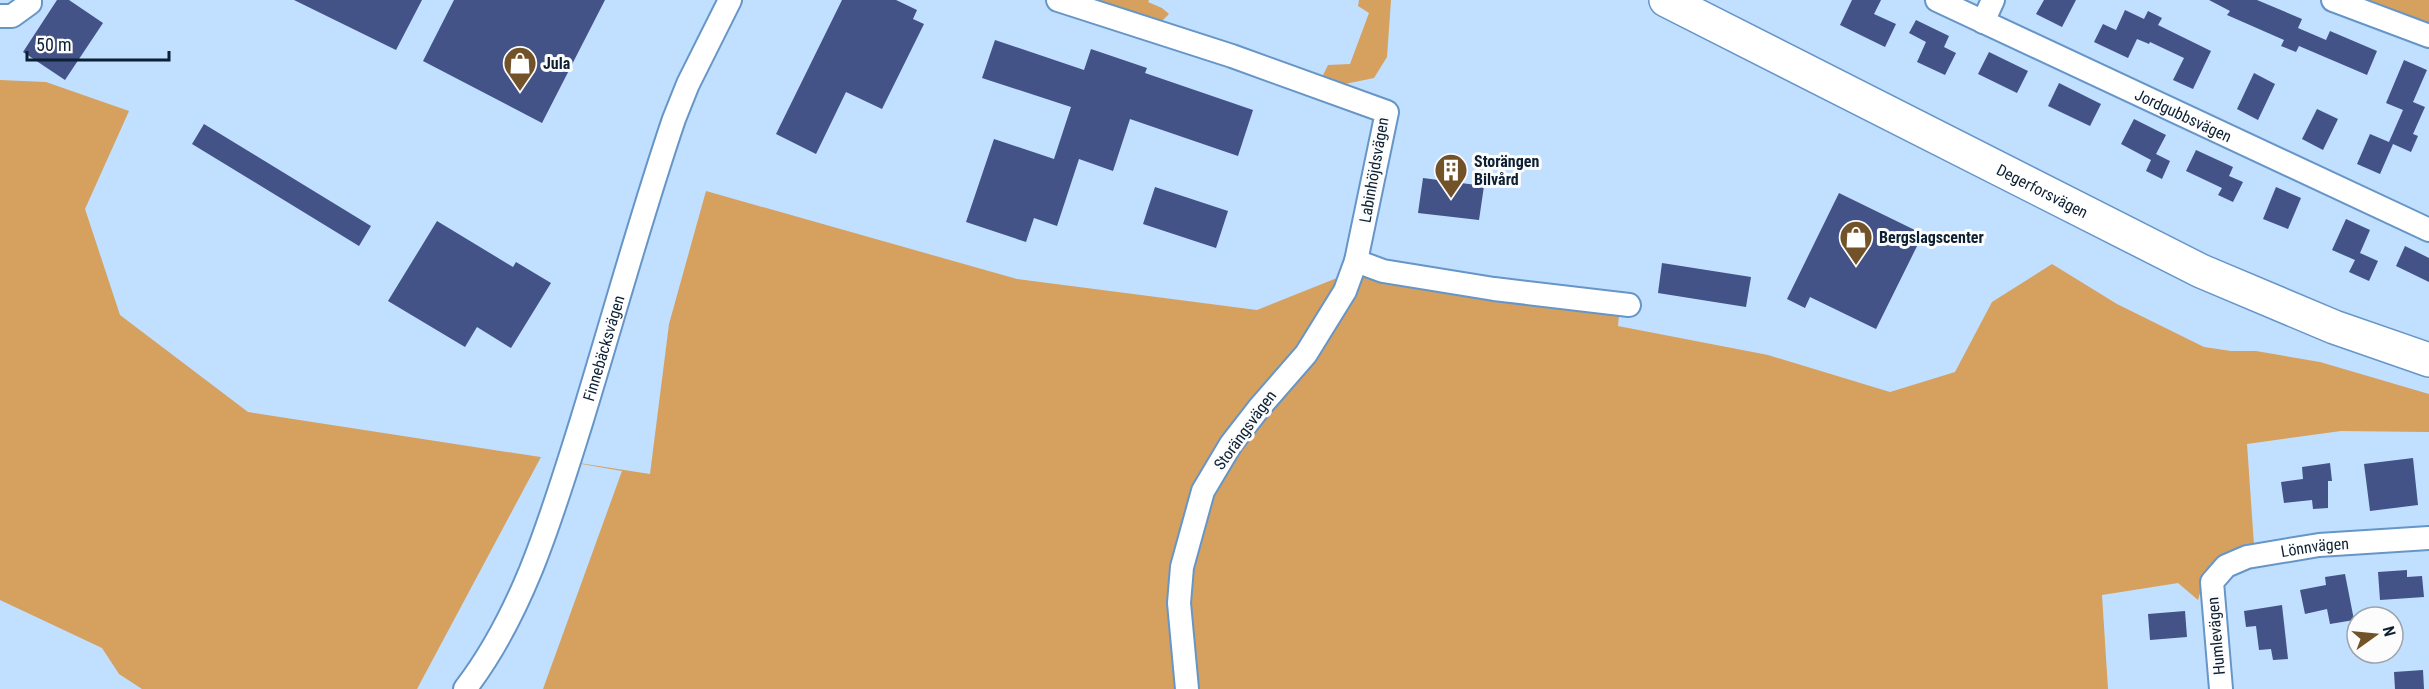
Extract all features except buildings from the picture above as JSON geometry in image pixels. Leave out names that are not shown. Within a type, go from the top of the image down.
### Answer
[{"type":"main road","name":"Degerforsvägen","points":[[1666,0],[2201,271],[2334,327],[2429,360]]},
{"type":"street","points":[[0,16],[12,16],[30,3],[30,0]]},
{"type":"street","name":"Finnebäcksvägen","points":[[465,689],[505,628],[525,584],[564,477],[674,119],[693,73],[730,0]]},
{"type":"street","name":"Labinhöjdsvägen","points":[[1058,0],[1232,56],[1387,112],[1356,261]]},
{"type":"street","name":"Jordgubbsvägen","points":[[1938,0],[2429,230]]},
{"type":"street","points":[[1983,22],[1993,0]]},
{"type":"street","points":[[2333,0],[2429,36]]},
{"type":"street","points":[[1356,261],[1383,271],[1494,289],[1629,305]]},
{"type":"street","name":"Storängsvägen","points":[[1187,689],[1180,612],[1182,567],[1203,491],[1231,444],[1306,354],[1345,291],[1356,261]]},
{"type":"street","name":"Lönnvägen","points":[[2212,583],[2226,566],[2247,557],[2319,545],[2429,538]]},
{"type":"street","name":"Humlevägen","points":[[2212,583],[2221,689]]},
{"type":"shaded area","points":[[1096,0],[1149,0],[1148,2],[1169,14],[1161,22]]},
{"type":"shaded area","points":[[1359,0],[1391,0],[1387,57],[1374,78],[1340,85],[1322,77],[1328,65],[1350,64],[1369,13],[1358,6]]},
{"type":"shaded area","points":[[2362,0],[2429,0],[2429,25]]},
{"type":"shaded area","points":[[0,80],[46,82],[129,111],[85,209],[120,315],[248,412],[541,457],[417,689],[142,689],[119,674],[102,648],[0,600]]},
{"type":"shaded area","points":[[706,191],[1017,279],[1257,310],[1347,274],[1619,315],[1618,326],[1768,355],[1890,392],[1955,372],[1992,302],[2052,264],[2117,304],[2204,347],[2231,351],[2256,351],[2320,362],[2429,394],[2429,432],[2341,431],[2247,444],[2254,545],[2206,572],[2198,600],[2178,583],[2102,595],[2108,689],[543,689],[622,471],[551,459],[650,474],[669,324]]},
{"type":"place","name":"Jula","points":[[520,92]]},
{"type":"place","name":"Storängen Bilvård","points":[[1451,199]]},
{"type":"place","name":"Bergslagscenter","points":[[1856,266]]}]
